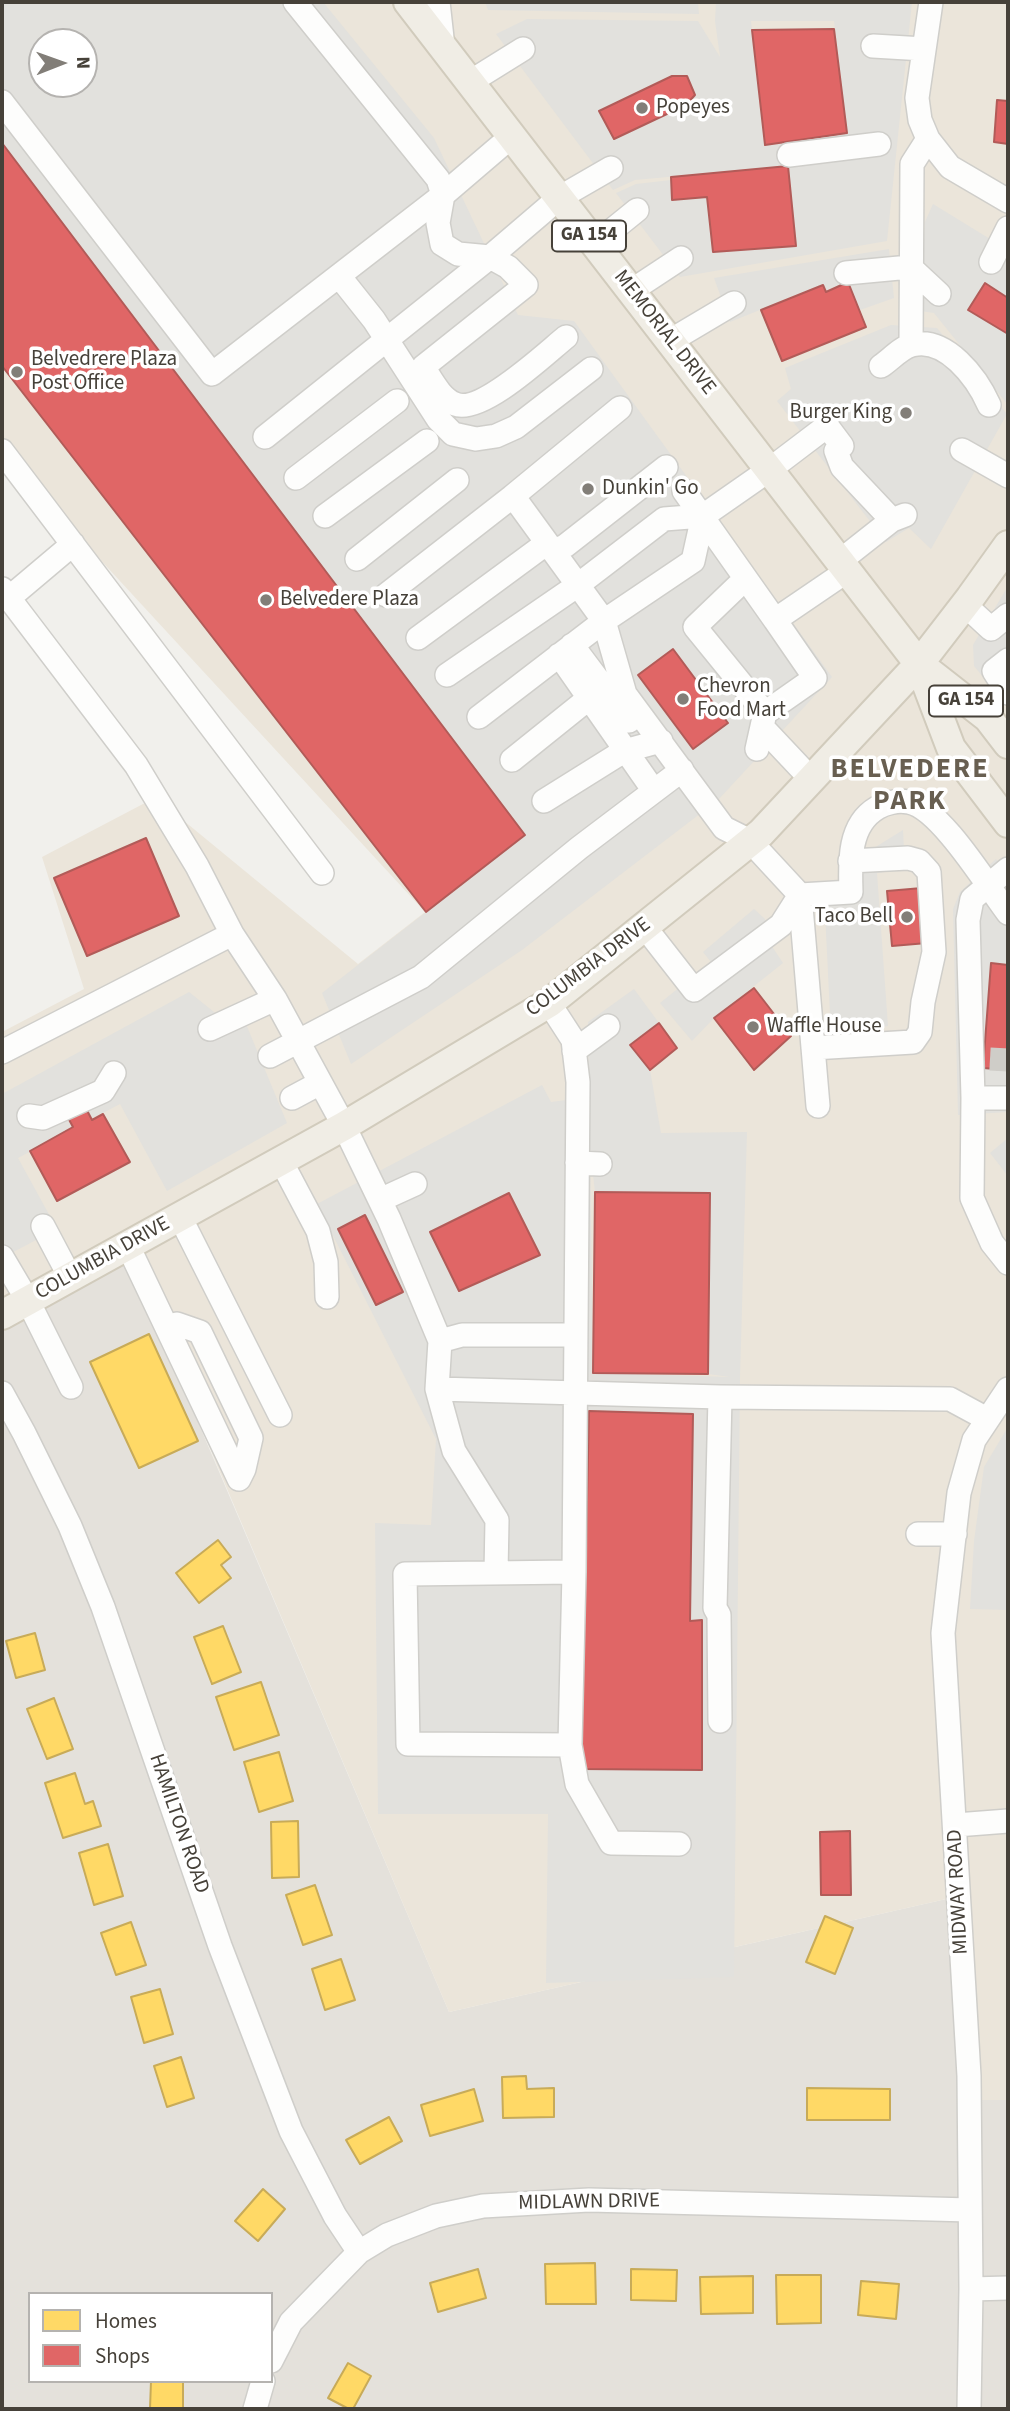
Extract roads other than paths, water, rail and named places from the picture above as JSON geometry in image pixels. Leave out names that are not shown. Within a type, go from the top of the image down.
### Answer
[{"type":"main road","name":"MEMORIAL DRIVE","points":[[408,2],[919,664],[988,718],[1007,740]]},
{"type":"main road","name":"COLUMBIA DRIVE","points":[[2,1315],[344,1126],[549,1003],[750,841],[919,664],[1006,553]]},
{"type":"main road","name":"MEMORIAL DRIVE","points":[[919,664],[951,748],[1008,823]]},
{"type":"street","points":[[295,2],[438,179],[443,195],[438,223],[442,244],[458,254],[490,257],[508,267],[526,285],[417,372]]},
{"type":"street","points":[[438,2],[443,47]]},
{"type":"street","points":[[931,2],[917,98],[920,120],[928,139],[950,167],[1008,201]]},
{"type":"street","points":[[873,46],[924,49]]},
{"type":"street","points":[[471,82],[523,49]]},
{"type":"street","points":[[2,102],[212,374],[443,195],[512,136]]},
{"type":"street","points":[[911,345],[912,163],[928,139]]},
{"type":"street","points":[[789,155],[879,144]]},
{"type":"street","points":[[265,437],[490,257],[559,198],[611,168]]},
{"type":"street","points":[[595,244],[637,210]]},
{"type":"street","points":[[990,262],[1008,228]]},
{"type":"street","points":[[631,291],[681,258]]},
{"type":"street","points":[[846,273],[911,267],[939,294]]},
{"type":"street","points":[[339,276],[387,340],[442,396],[454,404],[472,404],[494,394],[566,337]]},
{"type":"street","points":[[670,341],[734,303]]},
{"type":"street","points":[[881,366],[911,345],[935,344],[953,357],[979,383],[989,405]]},
{"type":"street","points":[[417,372],[438,419],[453,434],[476,439],[496,436],[516,427],[591,369]]},
{"type":"street","points":[[296,478],[397,401]]},
{"type":"street","points":[[386,595],[621,408]]},
{"type":"street","points":[[447,675],[578,585],[664,519],[703,516],[827,426],[842,446],[836,451],[842,467],[898,518],[775,620]]},
{"type":"street","points":[[325,516],[427,441]]},
{"type":"street","points":[[962,450],[1008,476]]},
{"type":"street","points":[[2,451],[322,873]]},
{"type":"street","points":[[418,638],[550,547],[565,546],[666,467]]},
{"type":"street","points":[[357,559],[457,480]]},
{"type":"street","points":[[684,491],[815,678],[761,730]]},
{"type":"street","points":[[513,496],[604,621],[625,694],[644,745],[654,791]]},
{"type":"street","points":[[479,717],[604,621],[692,561],[703,516]]},
{"type":"street","points":[[73,544],[5,594],[136,765],[197,866],[232,934],[275,999],[344,1126],[380,1200],[440,1341],[437,1390],[454,1451],[497,1520],[496,1573]]},
{"type":"street","points":[[745,579],[695,628],[761,730],[811,779]]},
{"type":"street","points":[[965,605],[991,629],[1008,615]]},
{"type":"street","points":[[565,650],[588,699],[644,745],[682,770],[724,828],[750,841],[800,895],[818,1106]]},
{"type":"street","points":[[565,650],[644,745]]},
{"type":"street","points":[[1008,660],[994,671],[1008,693]]},
{"type":"street","points":[[512,761],[588,699]]},
{"type":"street","points":[[544,801],[644,745]]},
{"type":"street","points":[[270,1056],[421,976],[579,848],[682,770]]},
{"type":"street","points":[[800,895],[851,892],[850,850],[863,822],[875,809],[888,803],[909,802],[929,812],[961,847],[1008,913]]},
{"type":"street","points":[[813,1048],[913,1042],[920,1032],[923,1002],[934,952],[929,872],[919,861],[908,859],[850,861]]},
{"type":"street","points":[[1008,869],[972,898],[968,920],[981,1058],[973,1098],[972,1198],[992,1243],[1008,1263]]},
{"type":"street","points":[[645,926],[694,990],[781,925],[800,895]]},
{"type":"street","points":[[2,1052],[232,934]]},
{"type":"street","points":[[210,1029],[275,999]]},
{"type":"street","points":[[549,1003],[573,1040],[578,1082],[568,1113],[577,1163],[570,1745],[577,1784],[611,1843],[679,1844]]},
{"type":"street","points":[[575,1051],[608,1026]]},
{"type":"street","points":[[29,1116],[43,1118],[103,1091],[114,1073]]},
{"type":"street","points":[[292,1098],[320,1083]]},
{"type":"street","points":[[973,1098],[1008,1098]]},
{"type":"street","points":[[281,1161],[318,1231],[326,1262],[327,1297]]},
{"type":"street","points":[[577,1163],[600,1164]]},
{"type":"street","points":[[380,1200],[415,1184]]},
{"type":"street","points":[[180,1217],[280,1415]]},
{"type":"street","points":[[43,1226],[70,1277]]},
{"type":"street","points":[[128,1246],[172,1326],[241,1474]]},
{"type":"street","points":[[2,1257],[28,1301],[71,1387]]},
{"type":"street","points":[[440,1341],[462,1335],[575,1335]]},
{"type":"street","name":"MIDWAY ROAD","points":[[969,2409],[969,2076],[943,1633],[963,1480],[974,1440],[1008,1389]]},
{"type":"street","points":[[437,1390],[950,1399],[988,1419]]},
{"type":"street","name":"HAMILTON ROAD","points":[[2,1393],[70,1526],[103,1607],[220,1946],[291,2132],[335,2217],[359,2252]]},
{"type":"street","points":[[720,1397],[715,1608],[719,1615],[720,1721]]},
{"type":"street","points":[[918,1534],[955,1534]]},
{"type":"street","points":[[570,1745],[408,1744],[405,1574],[574,1572]]},
{"type":"street","points":[[956,1825],[1008,1821]]},
{"type":"street","name":"MIDLAWN DRIVE","points":[[273,2357],[291,2322],[359,2252],[387,2235],[411,2226],[483,2206],[589,2200],[970,2210]]},
{"type":"street","points":[[971,2289],[1008,2287]]},
{"type":"street","points":[[255,2409],[262,2383]]},
{"type":"tunnel","points":[[990,1059],[1008,1060]]},
{"type":"place","name":"Popeyes","points":[[642,108]]},
{"type":"place","name":"Belvedrere Plaza Post Office","points":[[17,372]]},
{"type":"place","name":"Burger King","points":[[906,413]]},
{"type":"place","name":"Dunkin' Go","points":[[588,489]]},
{"type":"place","name":"Belvedere Plaza","points":[[266,600]]},
{"type":"place","name":"Chevron Food Mart","points":[[683,699]]},
{"type":"place","name":"Taco Bell","points":[[907,917]]},
{"type":"place","name":"Waffle House","points":[[753,1027]]},
{"type":"district","name":"BELVEDERE PARK","points":[[910,787]]}]
